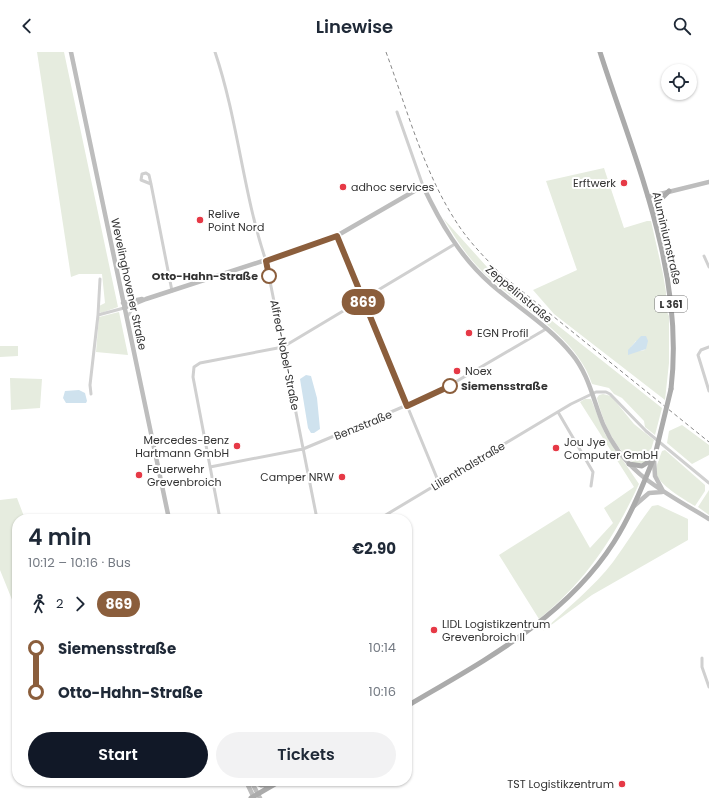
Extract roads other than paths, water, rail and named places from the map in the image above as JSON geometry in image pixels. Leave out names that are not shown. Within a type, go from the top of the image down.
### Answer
[{"type":"main road","name":"Aluminiumstraße","points":[[600,52],[648,197],[664,260],[672,312],[673,347],[670,389],[654,456],[645,480]]},
{"type":"main road","points":[[654,220],[658,203],[669,191]]},
{"type":"main road","points":[[629,464],[642,466],[654,456]]},
{"type":"main road","name":"L 361","points":[[412,703],[502,649],[552,613],[596,567],[613,544],[633,508],[645,480]]},
{"type":"main road","points":[[255,797],[273,786]]},
{"type":"street","name":"Wevelinghovener Straße","points":[[71,52],[168,514]]},
{"type":"street","name":"Alfred-Nobel-Straße","points":[[215,52],[230,105],[258,238],[266,261],[316,514]]},
{"type":"street","name":"Zeppelinstraße","points":[[397,112],[422,186],[455,244],[486,280],[546,328],[577,360],[607,432],[617,450],[629,464],[645,480],[709,519]]},
{"type":"street","points":[[648,197],[709,182]]},
{"type":"street","points":[[151,184],[172,290]]},
{"type":"street","points":[[98,315],[266,261],[337,236],[422,186]]},
{"type":"street","points":[[337,236],[362,300],[439,483]]},
{"type":"street","points":[[219,514],[192,377],[193,368],[200,363],[283,347],[455,244]]},
{"type":"street","points":[[704,256],[709,267]]},
{"type":"street","points":[[91,394],[90,385],[98,315],[100,279]]},
{"type":"street","points":[[124,306],[136,304],[146,299]]},
{"type":"street","points":[[127,319],[136,304]]},
{"type":"street","name":"Benzstraße","points":[[210,467],[303,449],[407,406],[450,386],[546,328]]},
{"type":"street","points":[[709,347],[701,350],[698,355],[709,391]]},
{"type":"street","points":[[592,393],[603,391],[610,394],[646,431],[709,482]]},
{"type":"street","name":"Lilienthalstraße","points":[[387,514],[592,393]]},
{"type":"street","points":[[558,412],[593,472],[591,486]]},
{"type":"street","points":[[633,508],[649,493],[664,492],[654,476],[654,456]]},
{"type":"street","points":[[702,658],[702,667],[709,687]]},
{"type":"street","points":[[249,786],[255,797]]},
{"type":"street","points":[[252,786],[255,797]]},
{"type":"water","points":[[641,336],[646,336],[648,341],[646,349],[628,355],[628,350]]},
{"type":"water","points":[[306,375],[311,376],[317,398],[320,429],[314,433],[311,433],[308,428],[300,379]]},
{"type":"water","points":[[79,390],[85,393],[86,403],[66,403],[63,398],[65,391]]},
{"type":"railway","points":[[386,52],[427,166],[448,209],[470,241],[502,275],[709,442]]},
{"type":"place","name":"Erftwerk","points":[[624,183]]},
{"type":"place","name":"adhoc services","points":[[343,187]]},
{"type":"place","name":"Relive Point Nord","points":[[200,220]]},
{"type":"place","name":"Otto-Hahn-Straße","points":[[269,276]]},
{"type":"place","name":"EGN Profil","points":[[469,333]]},
{"type":"place","name":"Noex","points":[[457,371]]},
{"type":"place","name":"Siemensstraße","points":[[450,386]]},
{"type":"place","name":"Mercedes-Benz Hartmann GmbH","points":[[237,446]]},
{"type":"place","name":"Jou Jye Computer GmbH","points":[[556,448]]},
{"type":"place","name":"Feuerwehr Grevenbroich","points":[[139,475]]},
{"type":"place","name":"Camper NRW","points":[[342,477]]},
{"type":"place","name":"LIDL Logistikzentrum Grevenbroich II","points":[[434,630]]},
{"type":"place","name":"TST Logistikzentrum","points":[[622,784]]}]
